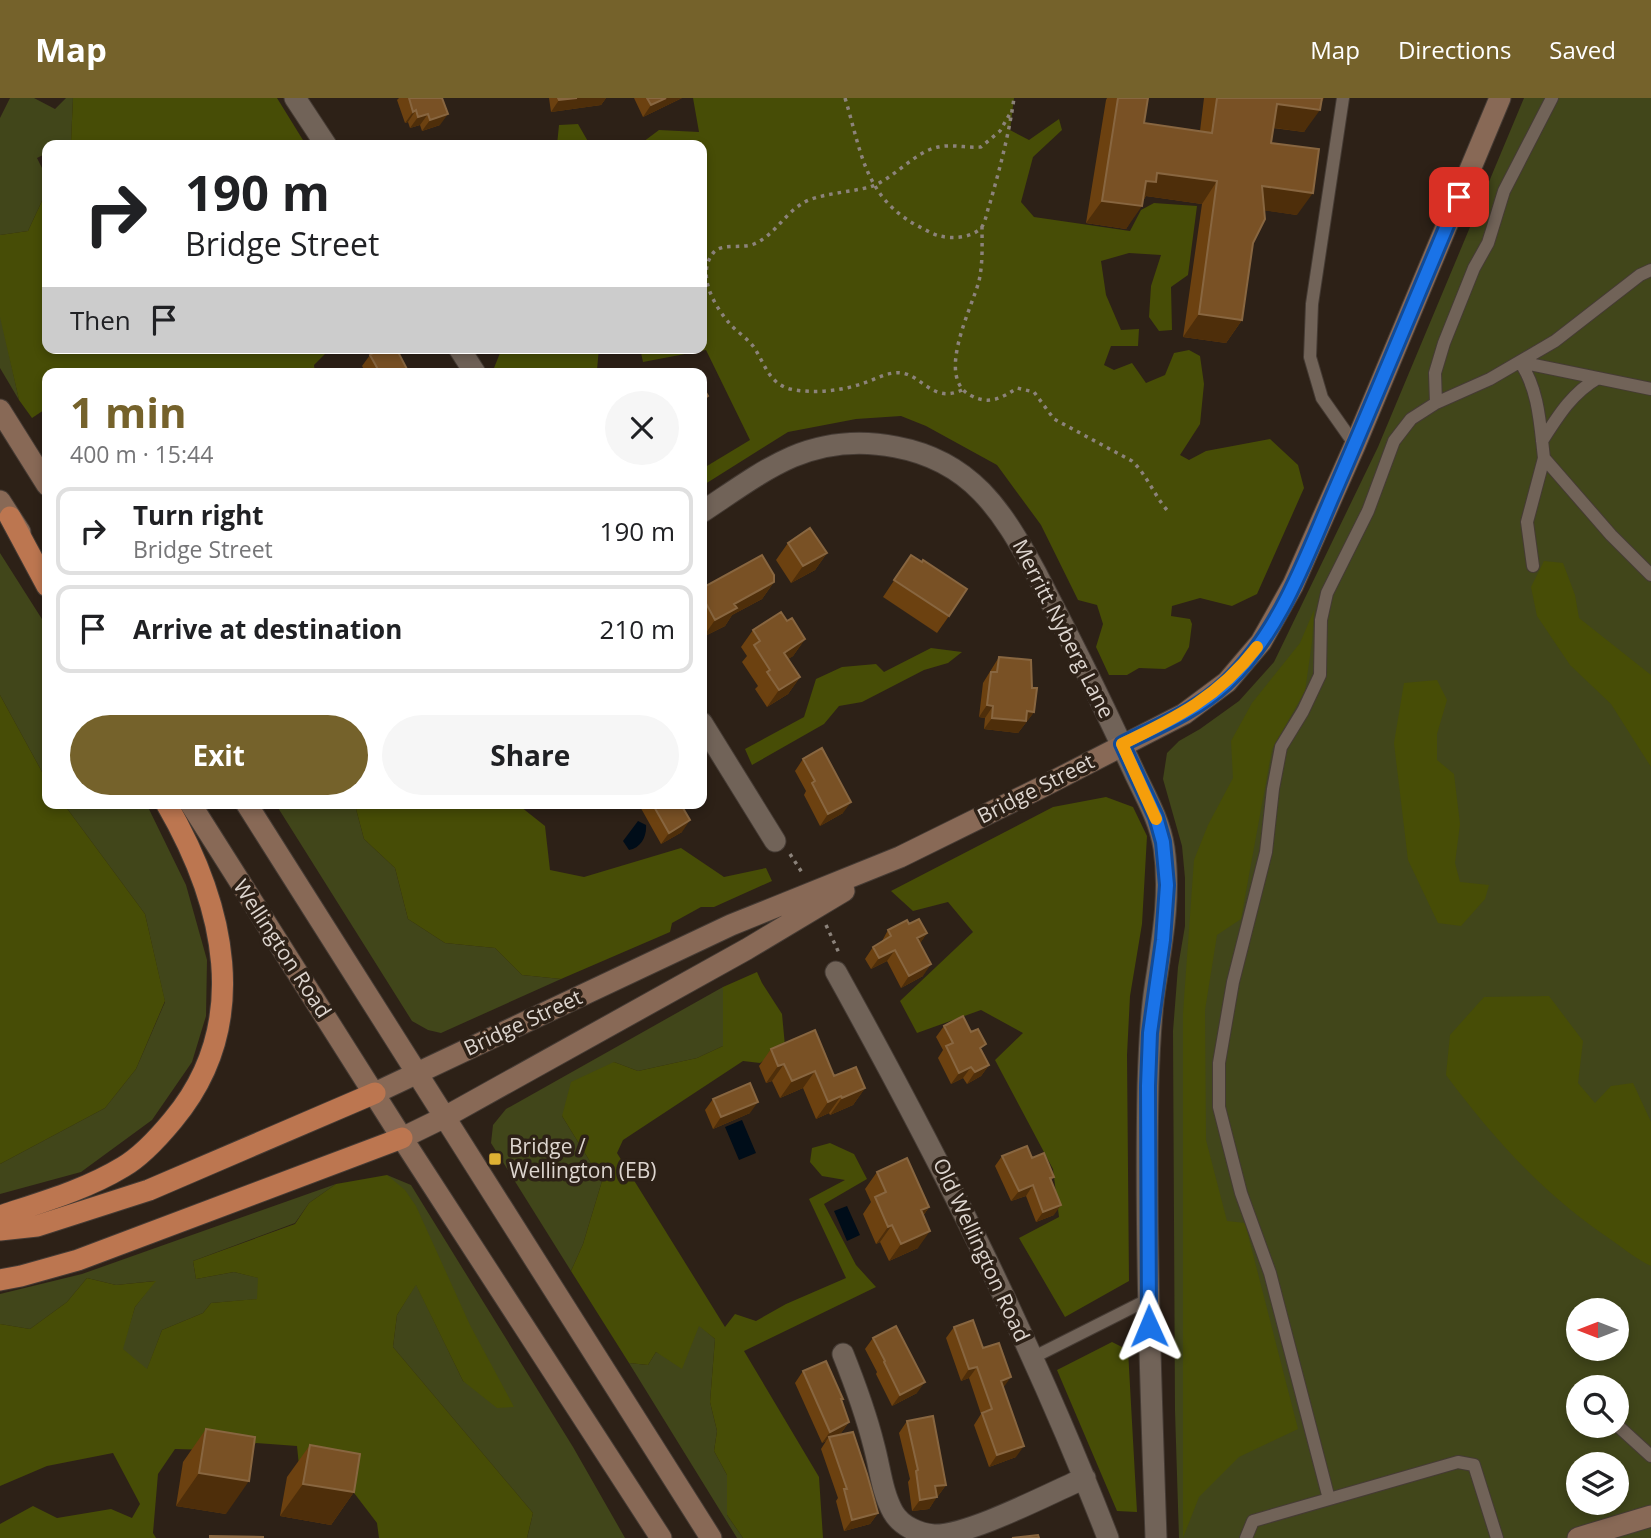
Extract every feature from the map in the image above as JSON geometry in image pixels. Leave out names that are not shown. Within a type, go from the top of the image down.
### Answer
[{"type":"highway","points":[[5,509],[42,577]]},
{"type":"highway","points":[[0,1216],[82,1188],[125,1166],[160,1135],[183,1108],[197,1087],[207,1064],[215,1041],[223,999],[220,942],[213,908],[195,858],[169,809]]},
{"type":"highway","points":[[0,1230],[37,1226],[149,1191],[375,1093]]},
{"type":"highway","points":[[0,1280],[78,1260],[402,1138]]},
{"type":"main road","name":"Bridge Street","points":[[375,1093],[731,925],[900,857],[1042,787],[1206,700],[1246,662],[1276,617],[1293,585],[1355,445],[1500,98]]},
{"type":"main road","points":[[0,410],[42,477]]},
{"type":"main road","points":[[5,509],[42,567]]},
{"type":"main road","name":"Wellington Road","points":[[194,809],[375,1093]]},
{"type":"main road","points":[[250,809],[711,1538]]},
{"type":"main road","name":"Bridge Street","points":[[402,1138],[445,1117],[747,949],[900,857]]},
{"type":"main road","points":[[375,1093],[661,1538]]},
{"type":"main road","points":[[1578,1538],[1651,1516]]},
{"type":"main road","points":[[648,1517],[651,1538]]},
{"type":"street","points":[[295,98],[323,140]]},
{"type":"street","name":"Merritt Nyberg Lane","points":[[707,509],[772,467],[793,457],[839,444],[863,443],[909,449],[933,456],[954,467],[990,498],[1017,537],[1062,622],[1156,817],[1163,842],[1167,885],[1163,940],[1150,1033],[1148,1086],[1149,1299],[1156,1538]]},
{"type":"street","points":[[707,731],[775,841]]},
{"type":"street","name":"Old Wellington Road","points":[[836,972],[927,1138],[992,1267],[1085,1478],[1108,1538]]},
{"type":"street","points":[[844,1354],[861,1399],[885,1495],[895,1515],[905,1526],[935,1535],[961,1530],[1085,1478]]},
{"type":"lane","points":[[1343,98],[1312,304],[1310,358],[1322,398],[1355,445]]},
{"type":"lane","points":[[1436,402],[1435,373],[1444,343],[1474,268],[1488,243],[1504,191],[1552,98]]},
{"type":"lane","points":[[1329,1499],[1270,1273],[1241,1193],[1219,1107],[1219,1063],[1233,982],[1266,852],[1281,747],[1303,711],[1320,675],[1321,621],[1326,593],[1368,511],[1394,440],[1411,419],[1436,402],[1490,379],[1555,341],[1640,275],[1651,270]]},
{"type":"lane","points":[[1520,362],[1651,389]]},
{"type":"lane","points":[[1520,362],[1530,376],[1544,458],[1527,522],[1533,566]]},
{"type":"lane","points":[[1542,441],[1561,411],[1582,387],[1598,378]]},
{"type":"lane","points":[[1544,458],[1603,526],[1651,575]]},
{"type":"lane","points":[[1032,1358],[1149,1299]]},
{"type":"lane","points":[[1629,1436],[1651,1456]]},
{"type":"lane","points":[[1246,1538],[1253,1521],[1458,1462],[1474,1465],[1497,1538]]},
{"type":"path","points":[[845,98],[874,186],[886,204],[937,235],[949,238],[973,234],[982,226]]},
{"type":"path","points":[[1014,98],[1000,169],[982,226],[979,279],[963,323],[956,380],[962,390],[985,401],[997,400],[1017,388],[1034,392],[1054,419],[1132,461],[1142,470],[1167,510]]},
{"type":"path","points":[[707,269],[714,252],[722,247],[740,248],[755,244],[769,235],[797,206],[807,200],[874,186],[929,150],[941,146],[981,147],[1000,131],[1013,110]]},
{"type":"path","points":[[707,280],[717,307],[753,347],[767,372],[777,383],[790,388],[829,391],[852,387],[898,372],[908,374],[936,392],[945,394],[962,390]]},
{"type":"path","points":[[775,841],[789,851],[803,875]]},
{"type":"path","points":[[825,924],[840,954],[836,972]]},
{"type":"green space","points":[[10,98],[34,98],[55,109],[66,98],[73,98],[71,140],[42,140],[42,156],[37,158],[42,168],[42,201],[28,231],[0,235],[0,118]]},
{"type":"green space","points":[[73,98],[277,98],[303,140],[71,140]]},
{"type":"green space","points":[[693,98],[1014,98],[1010,130],[1029,140],[1059,119],[1062,130],[1033,157],[1021,202],[1034,217],[1130,231],[1141,210],[1154,203],[1197,206],[1188,275],[1171,287],[1172,330],[1159,331],[1149,317],[1151,286],[1161,255],[1129,253],[1101,261],[1106,295],[1121,330],[1139,329],[1138,346],[1111,346],[1104,365],[1114,370],[1132,363],[1146,383],[1165,375],[1174,353],[1189,350],[1200,356],[1204,384],[1200,424],[1180,455],[1189,460],[1206,451],[1270,439],[1298,465],[1304,488],[1257,594],[1232,606],[1200,598],[1172,606],[1171,616],[1190,619],[1192,624],[1189,647],[1181,661],[1165,669],[1139,668],[1127,675],[1109,675],[1096,647],[1103,624],[1097,605],[1078,600],[1041,525],[997,465],[926,426],[901,416],[856,419],[788,432],[707,483],[707,466],[750,440],[707,352],[707,140],[646,140],[659,130],[699,132]]},
{"type":"green space","points":[[1524,98],[1651,98],[1651,1538],[1179,1538],[1175,1411],[1173,1031],[1178,967],[1185,926],[1185,878],[1182,846],[1163,779],[1167,753],[1179,741],[1239,701],[1274,662],[1378,447]]},
{"type":"green space","points":[[578,124],[587,140],[558,140],[559,125]]},
{"type":"green space","points":[[42,201],[42,354],[325,354],[314,365],[314,368],[42,368],[42,411],[32,418],[19,400],[0,317],[0,235],[28,231]]},
{"type":"green space","points":[[1,317],[19,400],[0,368]]},
{"type":"green space","points":[[500,354],[598,354],[597,368],[494,368]]},
{"type":"green space","points":[[641,354],[685,354],[643,362]]},
{"type":"green space","points":[[0,553],[42,619],[42,772],[0,695]]},
{"type":"green space","points":[[1544,561],[1563,563],[1575,595],[1579,618],[1651,675],[1651,767],[1611,704],[1570,665],[1537,616],[1531,587]]},
{"type":"green space","points":[[1314,610],[1305,691],[1272,749],[1241,919],[1217,935],[1205,1010],[1206,1140],[1227,1221],[1245,1223],[1298,1429],[1239,1457],[1199,1497],[1183,1538],[1183,1013],[1194,860],[1208,825],[1233,778],[1231,741],[1252,703],[1300,643]]},
{"type":"green space","points":[[931,648],[962,652],[948,663],[924,670],[862,702],[839,706],[824,724],[752,765],[745,749],[804,717],[816,679],[842,667],[876,664],[884,672]]},
{"type":"green space","points":[[1437,680],[1447,700],[1437,734],[1437,760],[1454,774],[1460,824],[1455,863],[1460,882],[1489,885],[1485,899],[1461,926],[1438,923],[1408,860],[1394,743],[1404,683]]},
{"type":"green space","points":[[0,695],[42,772],[42,809],[67,809],[145,914],[165,1001],[136,1069],[105,1108],[0,1164]]},
{"type":"green space","points":[[1106,797],[1133,807],[1147,836],[1142,924],[1130,996],[1127,1055],[1129,1281],[1065,1317],[1019,1238],[1059,1217],[1053,1169],[995,1060],[1023,1033],[981,1010],[917,1033],[900,1001],[973,932],[948,902],[913,911],[891,891],[1053,807]]},
{"type":"green space","points":[[67,809],[149,809],[186,885],[207,960],[206,1016],[192,1062],[152,1120],[81,1172],[0,1194],[0,1164],[105,1108],[136,1069],[165,1002],[145,914]]},
{"type":"green space","points":[[279,809],[356,809],[364,839],[395,868],[408,919],[445,943],[495,948],[522,975],[561,979],[441,1033],[428,1030],[412,1021]]},
{"type":"green space","points":[[356,809],[524,809],[545,826],[550,870],[584,877],[681,848],[724,877],[766,868],[772,881],[714,907],[701,907],[672,923],[670,932],[561,979],[522,975],[495,948],[445,943],[408,919],[395,868],[364,839]]},
{"type":"green space","points":[[757,972],[782,1014],[785,1046],[760,1063],[743,1061],[623,1140],[617,1153],[725,1327],[735,1314],[756,1321],[786,1304],[846,1278],[809,1199],[845,1180],[822,1176],[810,1162],[812,1148],[830,1143],[854,1154],[867,1179],[824,1204],[856,1265],[876,1287],[744,1351],[819,1477],[823,1538],[743,1538],[727,1515],[727,1475],[714,1451],[717,1431],[710,1402],[715,1339],[699,1326],[682,1369],[656,1352],[648,1365],[629,1363],[571,1271],[583,1244],[602,1181],[562,1116],[571,1082],[614,1062],[638,1071],[697,1058],[723,1046],[723,987]]},
{"type":"green space","points":[[723,987],[723,1046],[697,1058],[638,1071],[614,1062],[562,1116],[602,1181],[583,1244],[571,1271],[491,1143],[493,1125],[506,1109]]},
{"type":"green space","points":[[1549,996],[1583,1041],[1578,1083],[1595,1103],[1611,1086],[1633,1083],[1651,1122],[1651,1266],[1586,1222],[1541,1184],[1501,1143],[1446,1075],[1450,1035],[1484,997]]},
{"type":"green space","points":[[387,1175],[411,1185],[573,1447],[625,1538],[527,1538],[533,1513],[393,1347],[397,1315],[416,1284],[463,1381],[513,1407]]},
{"type":"green space","points":[[387,1175],[405,1190],[416,1206],[470,1325],[514,1407],[497,1408],[463,1381],[416,1285],[397,1315],[393,1347],[533,1513],[527,1538],[379,1538],[377,1523],[351,1489],[299,1466],[297,1446],[256,1443],[246,1451],[175,1449],[158,1474],[153,1533],[156,1538],[0,1538],[0,1524],[33,1506],[57,1518],[111,1509],[132,1518],[140,1504],[113,1453],[47,1466],[0,1486],[0,1324],[30,1329],[67,1302],[87,1278],[116,1285],[156,1281],[135,1307],[123,1349],[147,1369],[162,1330],[203,1313],[211,1303],[257,1299],[258,1278],[234,1272],[196,1279],[193,1261],[295,1224],[309,1203],[336,1184]]},
{"type":"green space","points":[[336,1184],[309,1203],[295,1223],[193,1261],[196,1279],[234,1272],[259,1278],[258,1299],[211,1303],[203,1313],[162,1330],[147,1370],[122,1349],[135,1307],[155,1281],[116,1285],[87,1278],[67,1302],[30,1329],[0,1324],[0,1294],[82,1274]]},
{"type":"green space","points":[[699,1325],[715,1339],[710,1402],[717,1431],[714,1451],[727,1475],[727,1515],[743,1538],[737,1538],[629,1363],[648,1365],[656,1352],[668,1358]]},
{"type":"green space","points":[[1112,1342],[1128,1350],[1137,1512],[1117,1511],[1057,1370]]},
{"type":"water","points":[[638,821],[646,825],[645,833],[640,844],[629,850],[623,841]]},
{"type":"water","points":[[742,1120],[756,1153],[739,1160],[725,1127]]},
{"type":"water","points":[[847,1206],[860,1235],[847,1241],[834,1211]]},
{"type":"building","points":[[409,98],[442,98],[448,114],[430,120],[428,114],[418,117],[416,110],[413,112]]},
{"type":"building","points":[[647,98],[666,98],[651,105]]},
{"type":"building","points":[[1118,98],[1148,98],[1144,123],[1212,133],[1217,98],[1322,98],[1320,110],[1277,104],[1271,143],[1319,149],[1313,193],[1262,186],[1265,219],[1253,243],[1242,320],[1199,314],[1217,181],[1157,173],[1156,182],[1146,181],[1142,206],[1102,201]]},
{"type":"building","points":[[399,354],[406,368],[377,368],[370,355]]},
{"type":"building","points":[[810,528],[827,553],[803,566],[788,543]]},
{"type":"building","points":[[762,555],[774,575],[774,582],[734,604],[737,608],[715,620],[707,605],[707,585]]},
{"type":"building","points":[[911,555],[967,589],[949,616],[894,580]]},
{"type":"building","points":[[781,612],[787,621],[792,618],[805,639],[784,653],[800,677],[779,690],[754,645],[760,641],[753,630]]},
{"type":"building","points":[[999,657],[1031,660],[1032,688],[1037,688],[1034,712],[1027,711],[1026,721],[992,718],[993,706],[987,705],[991,672],[997,672]]},
{"type":"building","points":[[822,748],[851,802],[828,814],[803,759]]},
{"type":"building","points":[[655,809],[684,809],[690,820],[669,833]]},
{"type":"building","points":[[919,919],[927,933],[917,938],[931,964],[909,976],[895,950],[879,958],[873,947],[891,936],[888,930],[907,920],[909,924]]},
{"type":"building","points":[[963,1016],[971,1032],[978,1029],[986,1044],[980,1048],[989,1065],[975,1072],[971,1067],[959,1073],[946,1046],[953,1043],[944,1026]]},
{"type":"building","points":[[815,1030],[834,1076],[856,1067],[865,1088],[828,1102],[815,1071],[792,1081],[784,1064],[778,1066],[771,1049]]},
{"type":"building","points":[[750,1083],[758,1102],[721,1117],[713,1099]]},
{"type":"building","points":[[1027,1146],[1032,1158],[1044,1153],[1061,1205],[1043,1212],[1033,1185],[1019,1191],[1002,1156]]},
{"type":"building","points":[[907,1158],[929,1207],[921,1210],[930,1231],[901,1244],[892,1225],[888,1227],[875,1197],[886,1192],[877,1172]]},
{"type":"building","points":[[973,1320],[983,1348],[999,1343],[1011,1377],[1001,1381],[1024,1446],[997,1455],[982,1413],[992,1409],[977,1367],[969,1369],[954,1327]]},
{"type":"building","points":[[896,1326],[925,1382],[900,1395],[873,1338]]},
{"type":"building","points":[[826,1361],[843,1399],[849,1422],[830,1432],[803,1371]]},
{"type":"building","points":[[933,1416],[946,1485],[935,1486],[937,1497],[920,1500],[918,1470],[907,1421]]},
{"type":"building","points":[[206,1429],[255,1437],[249,1481],[199,1473]]},
{"type":"building","points":[[853,1432],[878,1513],[852,1520],[844,1489],[847,1489],[829,1437]]},
{"type":"building","points":[[310,1445],[360,1454],[354,1492],[303,1484]]},
{"type":"building","points":[[1038,1535],[1039,1538],[1012,1538]]},
{"type":"building","points":[[263,1537],[263,1538],[210,1538]]},
{"type":"slow traffic","points":[[1156,819],[1122,744],[1184,714],[1206,700],[1227,682],[1257,647]]},
{"type":"place","name":"Bridge / Wellington (EB)","points":[[495,1159]]},
{"type":"route","points":[[1149,1326],[1148,1086],[1150,1033],[1167,907],[1166,863],[1156,817],[1122,744],[1184,714],[1206,700],[1246,662],[1261,642],[1293,585],[1311,545],[1459,197]]}]
